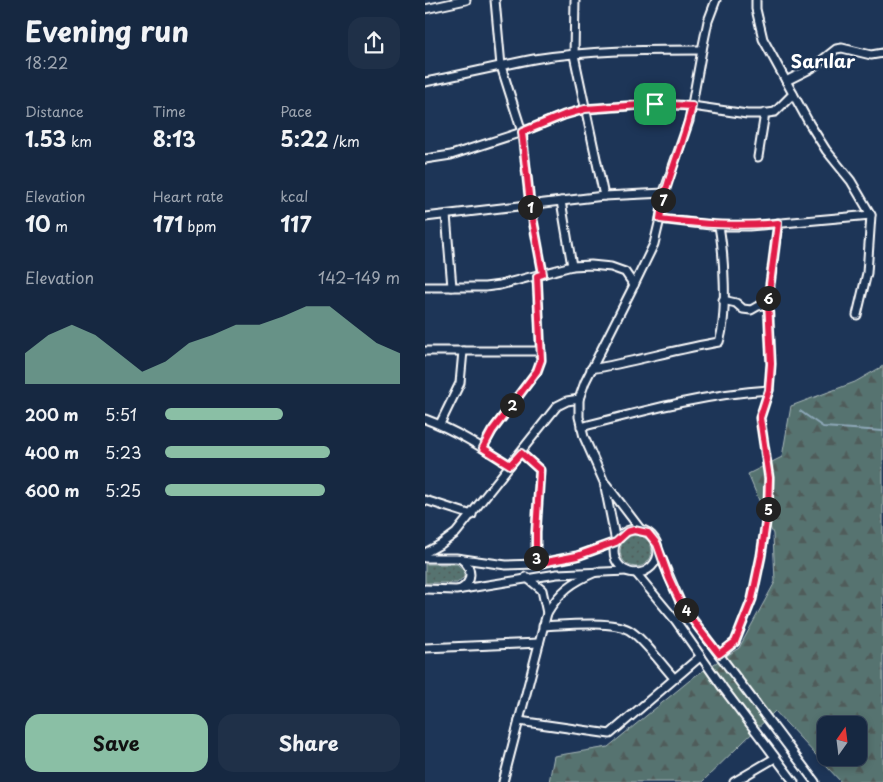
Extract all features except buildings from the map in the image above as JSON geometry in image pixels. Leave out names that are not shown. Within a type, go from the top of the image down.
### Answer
[{"type":"street","points":[[425,9],[466,0]]},
{"type":"street","points":[[483,448],[492,431],[537,371],[541,360],[540,275],[522,132],[501,66],[495,0]]},
{"type":"street","points":[[575,0],[574,55],[604,196]]},
{"type":"street","points":[[658,550],[654,564],[649,569],[636,573],[621,568],[615,556],[616,542],[604,482],[581,427],[579,399],[591,369],[635,285],[653,244],[665,193],[692,106],[708,21],[716,0]]},
{"type":"street","points":[[756,0],[756,9],[763,40],[813,130],[826,150],[851,181],[871,215],[867,273],[857,314]]},
{"type":"street","points":[[786,82],[812,68],[836,50],[842,48],[871,55],[883,53]]},
{"type":"street","points":[[425,82],[535,59],[651,50],[702,50]]},
{"type":"street","points":[[425,159],[451,155],[585,109],[655,104],[692,106],[747,114],[765,113],[775,112],[793,94]]},
{"type":"street","points":[[758,157],[765,113]]},
{"type":"street","points":[[425,217],[604,196],[665,193]]},
{"type":"street","points":[[561,201],[572,266]]},
{"type":"street","points":[[446,215],[452,287]]},
{"type":"street","points":[[660,219],[719,226],[749,226],[871,215]]},
{"type":"street","points":[[719,654],[735,642],[752,599],[768,508],[769,478],[760,418],[769,390],[771,364],[768,304],[778,223]]},
{"type":"street","points":[[591,369],[620,365],[694,346],[719,342],[723,300],[723,253],[719,226]]},
{"type":"street","points":[[425,287],[485,287],[501,285],[572,266],[611,268],[625,272],[635,285]]},
{"type":"street","points":[[723,300],[736,303],[743,309],[751,310],[768,304]]},
{"type":"street","points":[[425,351],[541,351]]},
{"type":"street","points":[[440,424],[459,383],[463,351]]},
{"type":"street","points":[[581,427],[675,403],[769,390]]},
{"type":"street","points":[[425,553],[456,533],[557,406],[567,401],[579,399]]},
{"type":"street","points":[[425,419],[440,424],[510,465]]},
{"type":"street","points":[[521,453],[540,470],[536,564]]},
{"type":"street","points":[[604,482],[641,530],[653,538],[681,604],[815,782]]},
{"type":"street","points":[[425,500],[472,515]]},
{"type":"street","points":[[425,558],[456,558],[506,565],[536,564],[577,556],[616,542],[627,532],[641,530]]},
{"type":"street","points":[[456,558],[465,562],[470,571],[470,576],[465,586],[456,590]]},
{"type":"street","points":[[425,590],[456,590],[527,577],[557,574],[627,571]]},
{"type":"street","points":[[503,782],[547,613],[564,590],[596,572]]},
{"type":"street","points":[[636,573],[676,621],[794,782]]},
{"type":"street","points":[[527,577],[542,590],[547,613]]},
{"type":"street","points":[[543,626],[612,624],[623,627],[636,635],[674,678]]},
{"type":"street","points":[[425,648],[539,643]]},
{"type":"street","points":[[519,722],[609,734],[701,656]]},
{"type":"street","points":[[734,782],[775,758]]},
{"type":"green space","points":[[883,366],[883,782],[841,782],[826,766],[867,766],[867,716],[817,716],[817,756],[775,711],[702,782],[549,782],[554,756],[608,747],[695,676],[739,648],[775,582],[773,534],[748,474],[782,457],[791,406],[855,382]]},
{"type":"green space","points":[[636,535],[642,536],[647,540],[651,545],[651,557],[647,562],[642,566],[636,567],[630,566],[625,562],[621,557],[620,551],[621,545],[625,540],[630,536]]},
{"type":"green space","points":[[425,564],[457,564],[464,570],[464,577],[457,583],[425,583]]},
{"type":"waterway","points":[[800,411],[823,427],[883,431]]},
{"type":"district","name":"Sarılar","points":[[823,62]]},
{"type":"route","points":[[655,104],[692,106],[689,121],[665,189],[660,219],[719,226],[749,226],[778,223],[768,300],[771,364],[769,390],[760,418],[769,478],[768,508],[752,599],[735,642],[719,654],[681,604],[657,544],[648,533],[634,530],[621,536],[616,542],[577,556],[536,564],[540,470],[521,453],[510,465],[483,448],[492,431],[537,371],[541,360],[537,276],[543,274],[530,204],[522,132],[564,115],[585,109],[655,104]]}]
